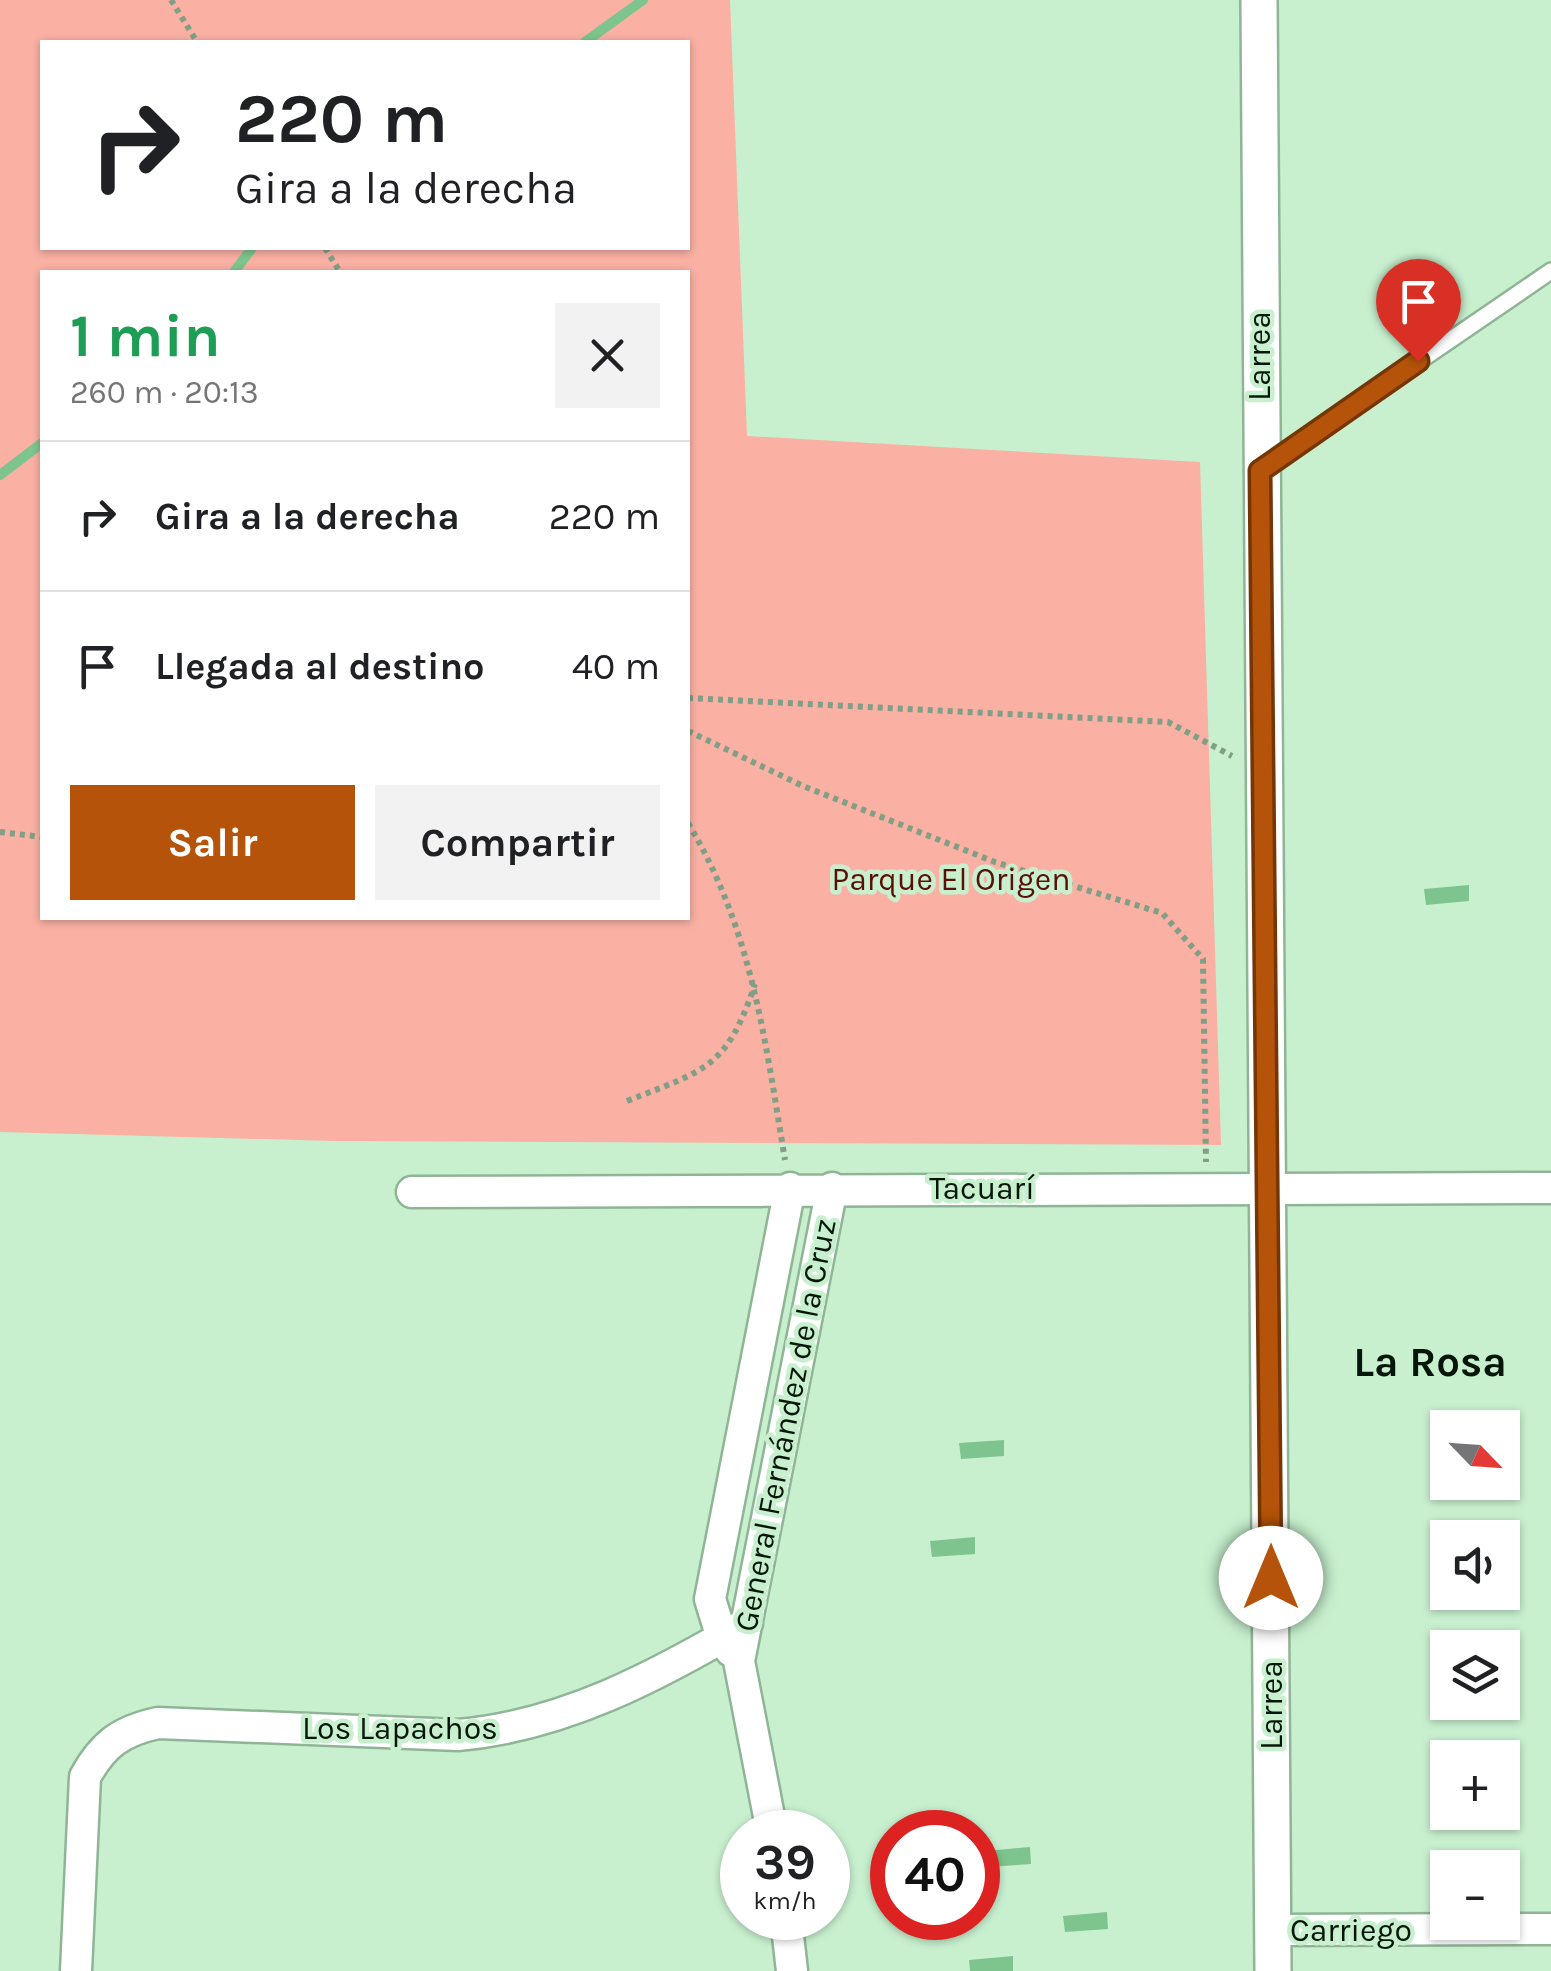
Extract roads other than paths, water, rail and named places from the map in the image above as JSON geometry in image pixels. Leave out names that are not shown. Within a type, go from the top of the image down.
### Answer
[{"type":"street","name":"Larrea","points":[[1259,0],[1260,471],[1270,1188],[1272,1971]]},
{"type":"street","name":"General Fernández de la Cruz","points":[[768,1810],[736,1641],[710,1599],[790,1188]]},
{"type":"street","name":"General Fernández de la Cruz","points":[[736,1641],[832,1188]]},
{"type":"street","name":"Tacuarí","points":[[412,1192],[1551,1188]]},
{"type":"street","name":"Los Lapachos","points":[[76,1971],[85,1776],[98,1753],[129,1729],[158,1723],[458,1734],[500,1731],[580,1708],[736,1641]]},
{"type":"street","name":"Carriego","points":[[1272,1930],[1551,1929]]},
{"type":"street","points":[[788,1940],[792,1971]]},
{"type":"lane","points":[[1260,471],[1551,272]]},
{"type":"waterway","points":[[588,40],[643,0]]},
{"type":"waterway","points":[[236,270],[250,250]]},
{"type":"waterway","points":[[0,475],[40,445]]},
{"type":"district","name":"La Rosa","points":[[1430,1361]]},
{"type":"park label","name":"Parque El Origen","points":[[951,879]]}]
